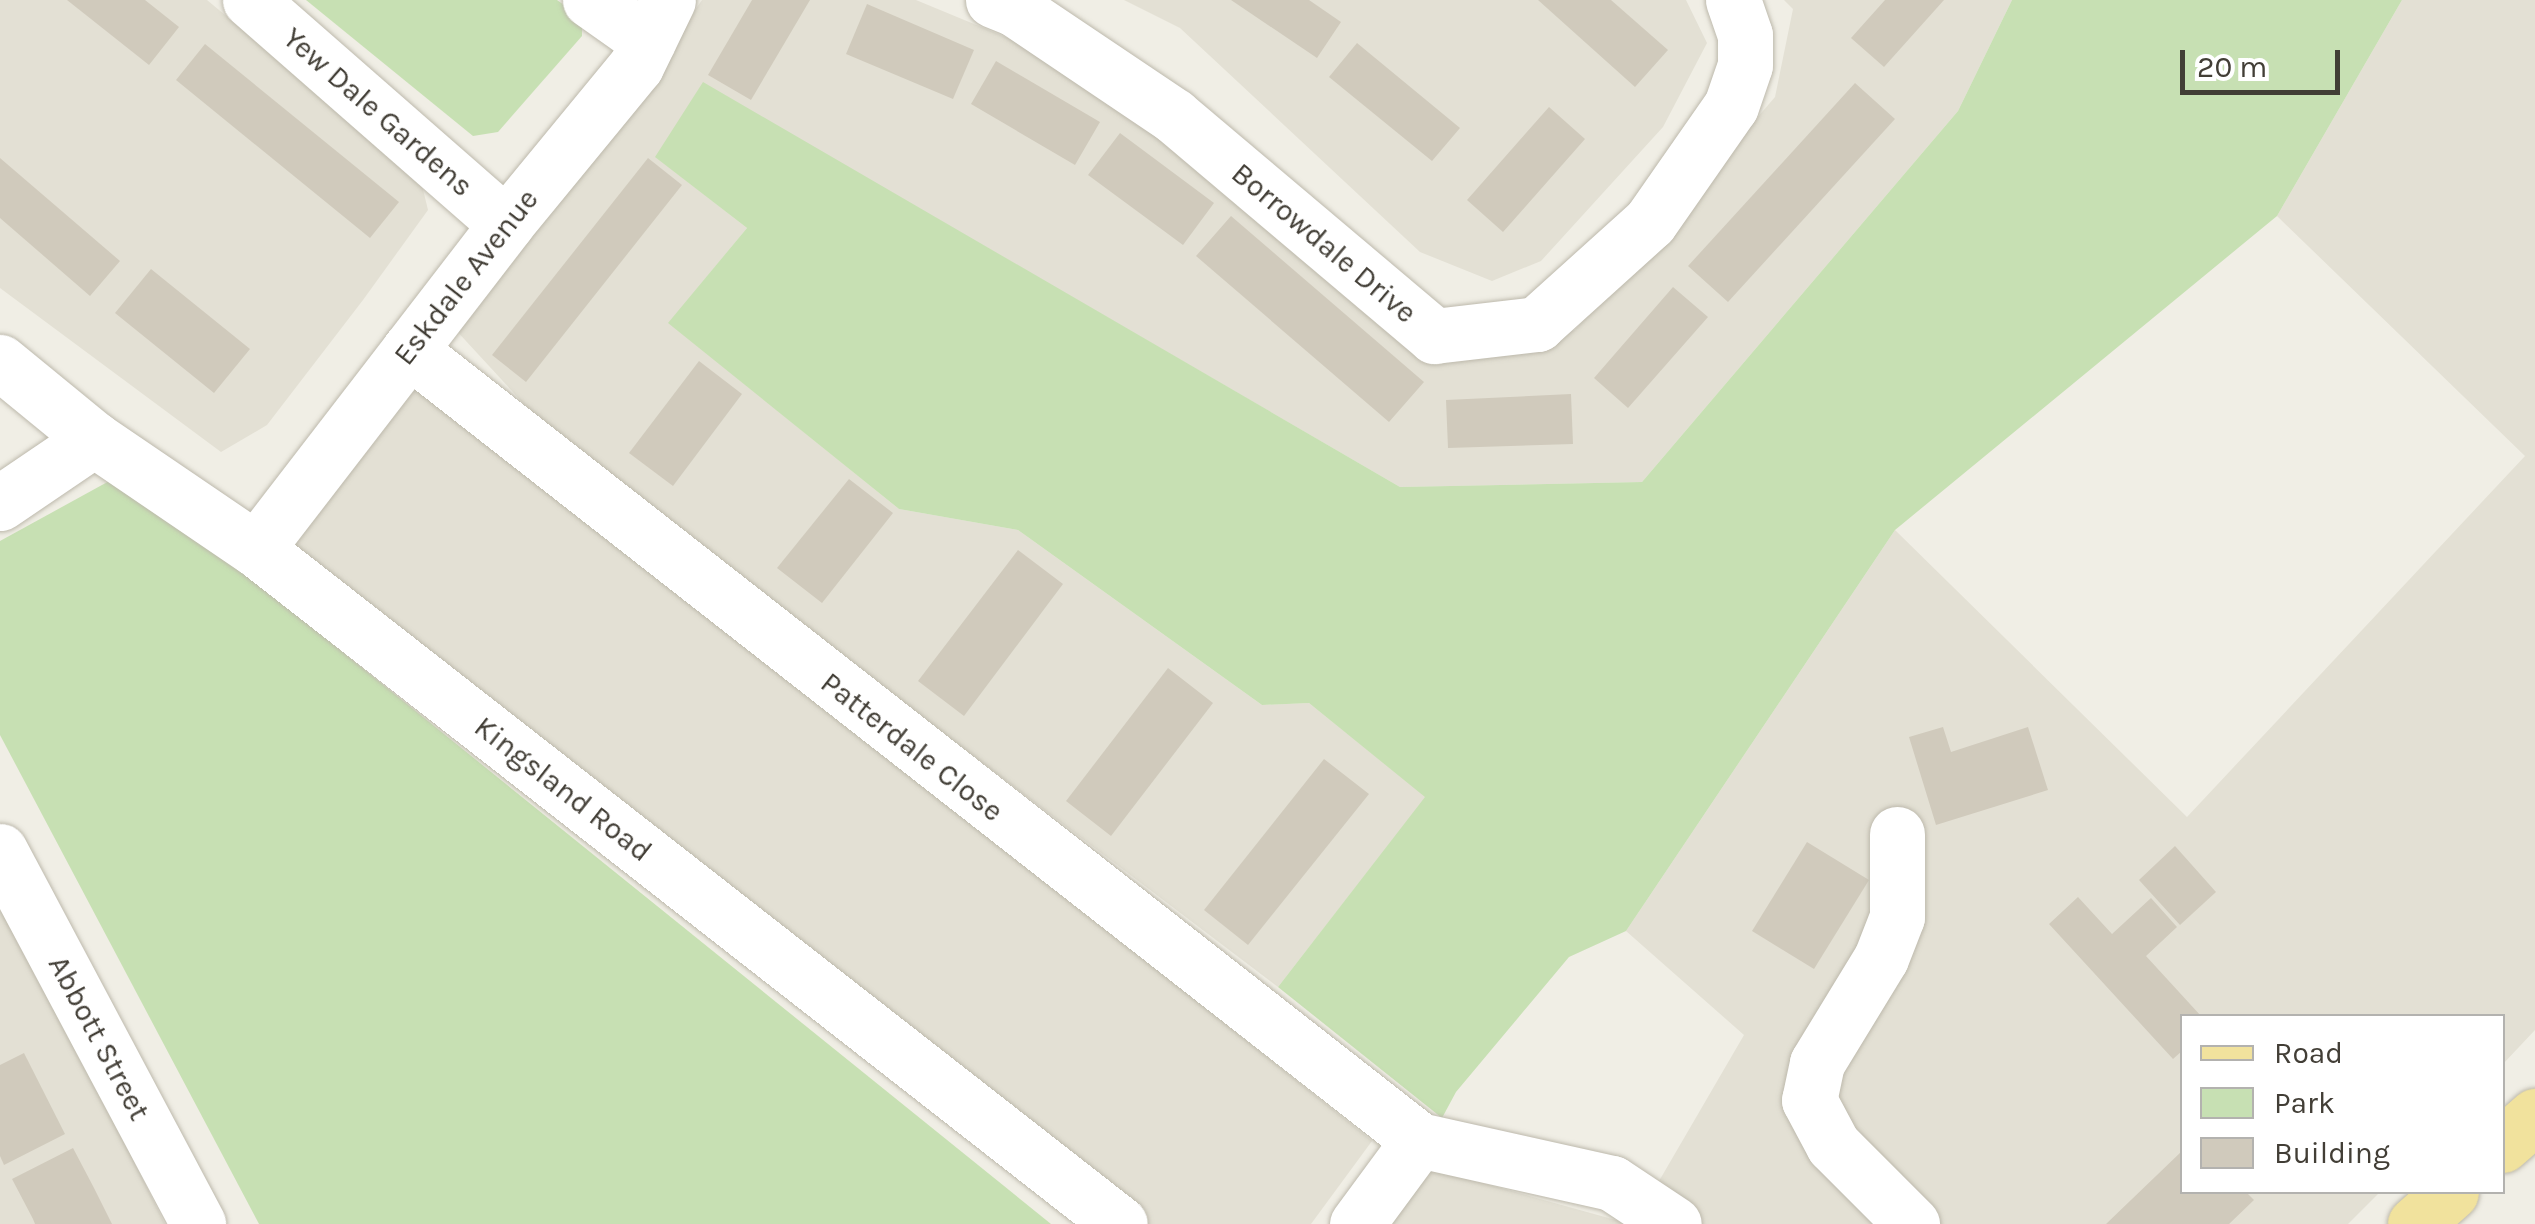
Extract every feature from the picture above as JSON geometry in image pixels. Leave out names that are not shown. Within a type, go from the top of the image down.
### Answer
[{"type":"main road","points":[[2505,1142],[2535,1116]]},
{"type":"main road","points":[[2415,1224],[2448,1194]]},
{"type":"street","name":"Yew Dale Gardens","points":[[250,0],[506,224]]},
{"type":"street","points":[[590,0],[658,21]]},
{"type":"street","name":"Borrowdale Drive","points":[[993,0],[1015,9],[1174,116],[1434,336],[1538,324],[1650,222],[1730,106],[1746,65],[1746,35],[1733,0]]},
{"type":"street","name":"Eskdale Avenue","points":[[256,549],[506,224],[636,66],[658,21]]},
{"type":"street","name":"Patterdale Close","points":[[408,350],[1419,1140]]},
{"type":"street","name":"Kingsland Road","points":[[0,362],[94,439],[256,549],[1120,1224]]},
{"type":"street","points":[[0,503],[94,439]]},
{"type":"street","points":[[1897,834],[1897,916],[1880,958],[1817,1063],[1809,1100],[1833,1144],[1912,1224]]},
{"type":"street","name":"Abbott Street","points":[[0,851],[198,1224]]},
{"type":"street","points":[[1357,1224],[1419,1140],[1612,1183],[1674,1224]]},
{"type":"shaded area","points":[[0,0],[207,0],[420,177],[428,210],[363,300],[267,425],[221,452],[0,288]]},
{"type":"shaded area","points":[[702,0],[916,0],[1090,72],[1467,359],[1575,330],[1775,97],[1793,9],[1784,0],[2012,0],[1958,111],[1642,482],[1400,487],[703,83],[656,157],[747,228],[669,323],[899,509],[1018,530],[1262,705],[1309,703],[1426,797],[1278,987],[558,441],[454,328],[657,65]]},
{"type":"shaded area","points":[[1124,0],[1686,0],[1707,43],[1663,127],[1541,261],[1492,281],[1420,252],[1180,28]]},
{"type":"shaded area","points":[[2402,0],[2535,0],[2535,1030],[2505,1062],[2505,1014],[2180,1014],[2180,1194],[2378,1194],[2348,1224],[1634,1224],[1744,1035],[1626,931],[1895,530],[2187,817],[2525,456],[2277,216]]},
{"type":"shaded area","points":[[414,375],[1372,1141],[1311,1224],[1144,1224],[288,540]]},
{"type":"shaded area","points":[[0,891],[165,1224],[0,1224]]},
{"type":"shaded area","points":[[1425,1167],[1630,1224],[1379,1224]]},
{"type":"green space","points":[[306,0],[557,0],[582,18],[582,36],[498,132],[473,136]]},
{"type":"green space","points":[[2012,0],[2402,0],[2277,216],[1895,530],[1626,931],[1569,957],[1456,1092],[1442,1118],[1278,987],[1425,797],[1309,703],[1262,705],[1018,530],[899,509],[668,323],[747,228],[655,157],[703,82],[1400,487],[1642,482],[1958,111]]},
{"type":"green space","points":[[122,474],[1051,1224],[259,1224],[0,735],[0,541]]},
{"type":"building","points":[[67,0],[145,0],[179,27],[149,65]]},
{"type":"building","points":[[752,0],[810,0],[751,100],[708,75]]},
{"type":"building","points":[[1231,0],[1309,0],[1341,22],[1317,58]]},
{"type":"building","points":[[1538,0],[1611,0],[1668,50],[1635,87]]},
{"type":"building","points":[[1885,0],[1944,0],[1884,67],[1851,38]]},
{"type":"building","points":[[867,4],[974,50],[953,99],[846,54]]},
{"type":"building","points":[[1357,43],[1460,128],[1432,161],[1329,77]]},
{"type":"building","points":[[205,44],[399,202],[370,238],[176,80]]},
{"type":"building","points":[[996,61],[1100,122],[1075,165],[971,104]]},
{"type":"building","points":[[1855,83],[1895,119],[1728,302],[1688,266]]},
{"type":"building","points":[[1549,107],[1585,139],[1503,232],[1467,200]]},
{"type":"building","points":[[1120,133],[1214,203],[1183,245],[1088,175]]},
{"type":"building","points":[[0,158],[120,261],[90,296],[0,218]]},
{"type":"building","points":[[648,158],[682,185],[526,382],[492,355]]},
{"type":"building","points":[[1231,216],[1424,382],[1389,422],[1196,256]]},
{"type":"building","points":[[151,269],[250,349],[214,393],[115,313]]},
{"type":"building","points":[[1673,287],[1708,317],[1628,408],[1594,378]]},
{"type":"building","points":[[699,361],[742,394],[673,486],[629,453]]},
{"type":"building","points":[[1571,394],[1573,444],[1448,448],[1446,400]]},
{"type":"building","points":[[849,479],[893,513],[822,603],[777,568]]},
{"type":"building","points":[[1018,550],[1063,584],[964,716],[918,681]]},
{"type":"building","points":[[1168,668],[1213,703],[1111,836],[1066,801]]},
{"type":"building","points":[[1943,727],[1951,752],[2028,727],[2048,790],[1936,825],[1909,737]]},
{"type":"building","points":[[1324,759],[1369,794],[1248,945],[1204,910]]},
{"type":"building","points":[[1807,842],[1869,880],[1814,969],[1752,931]]},
{"type":"building","points":[[2175,846],[2216,892],[2180,925],[2139,880]]},
{"type":"building","points":[[2078,897],[2112,934],[2151,898],[2177,927],[2146,956],[2199,1014],[2180,1014],[2180,1053],[2173,1059],[2049,924]]},
{"type":"building","points":[[24,1053],[65,1134],[4,1165],[0,1156],[0,1065]]},
{"type":"building","points":[[73,1148],[112,1224],[35,1224],[12,1179]]},
{"type":"building","points":[[2180,1153],[2180,1194],[2248,1194],[2254,1200],[2229,1224],[2106,1224]]}]
